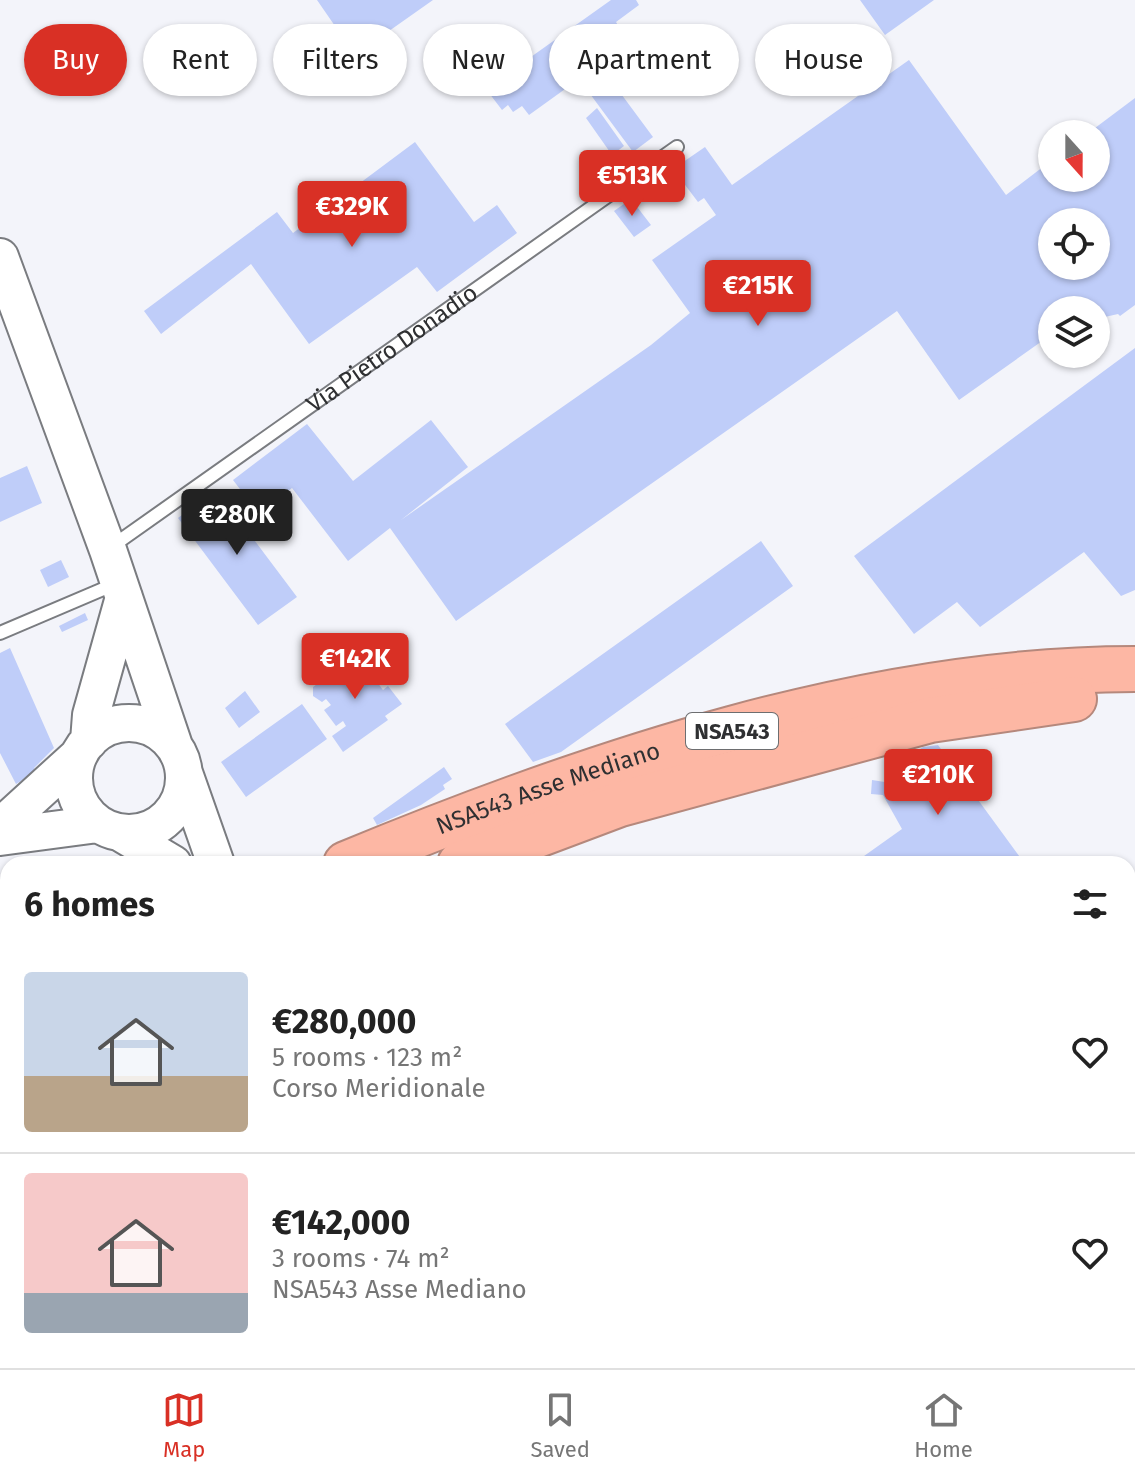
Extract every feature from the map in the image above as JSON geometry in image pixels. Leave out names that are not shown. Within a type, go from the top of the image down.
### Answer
[{"type":"highway","name":"NSA543 Asse Mediano","points":[[365,856],[454,819],[637,756],[883,693],[1081,670],[1135,669]]},
{"type":"highway","name":"NSA543 Asse Mediano","points":[[481,856],[620,804],[930,720],[1135,692]]},
{"type":"main road","points":[[0,257],[117,576],[213,856]]},
{"type":"main road","points":[[117,576],[91,715],[74,781],[76,793],[88,815],[159,856]]},
{"type":"main road","points":[[0,827],[109,728],[133,723],[163,735],[179,760],[183,789],[167,818],[153,828],[109,828],[0,837]]},
{"type":"lane","name":"Via Pietro Donadio","points":[[0,633],[117,576],[677,147]]},
{"type":"building","points":[[317,0],[433,0],[399,24],[334,24]]},
{"type":"building","points":[[611,0],[636,0],[639,5],[617,24],[577,24]]},
{"type":"building","points":[[860,0],[934,0],[892,30],[892,24],[877,24]]},
{"type":"building","points":[[549,44],[549,96],[555,96],[529,115],[522,106],[513,112],[508,105],[502,110],[491,96],[533,96],[533,56]]},
{"type":"building","points":[[909,60],[1006,195],[1038,171],[1038,192],[1110,192],[1110,120],[1106,120],[1135,98],[1135,305],[1120,316],[1110,316],[1110,296],[1038,296],[1038,344],[959,400],[897,311],[456,621],[390,528],[348,561],[292,488],[259,514],[233,480],[307,424],[353,481],[431,420],[468,467],[401,520],[651,345],[690,313],[652,260],[716,215],[704,198],[698,202],[673,169],[705,147],[732,185],[858,96],[892,96],[892,72]]},
{"type":"building","points":[[592,96],[623,96],[653,137],[633,152]]},
{"type":"building","points":[[597,108],[624,146],[612,155],[586,118]]},
{"type":"building","points":[[415,142],[474,222],[497,205],[517,233],[437,292],[417,267],[309,344],[251,264],[161,334],[144,311],[277,212],[293,233]]},
{"type":"building","points":[[631,199],[651,225],[634,237],[614,211]]},
{"type":"building","points":[[1135,348],[1135,590],[1121,596],[1084,552],[980,627],[957,602],[914,634],[854,556]]},
{"type":"building","points":[[27,466],[42,503],[0,522],[0,478]]},
{"type":"building","points":[[216,489],[297,597],[258,625],[178,518]]},
{"type":"building","points":[[761,541],[793,586],[561,752],[533,762],[505,724]]},
{"type":"building","points":[[61,560],[69,577],[48,587],[40,570]]},
{"type":"building","points":[[85,613],[88,620],[62,632],[59,626]]},
{"type":"building","points":[[10,648],[54,748],[34,768],[37,771],[16,784],[0,753],[0,653]]},
{"type":"building","points":[[357,655],[383,690],[388,686],[402,704],[385,716],[388,720],[343,752],[332,736],[346,726],[343,721],[336,726],[324,710],[331,705],[326,699],[322,702],[313,696],[313,687],[320,682],[319,672],[327,667],[332,674]]},
{"type":"building","points":[[245,691],[260,712],[239,728],[225,708]]},
{"type":"building","points":[[302,704],[327,739],[246,797],[221,762]]},
{"type":"building","points":[[938,745],[1019,856],[864,856],[902,829],[883,795],[871,794],[872,780],[891,783],[895,779],[889,771],[923,747]]},
{"type":"building","points":[[444,767],[452,779],[443,785],[445,789],[421,805],[377,825],[373,818]]}]
